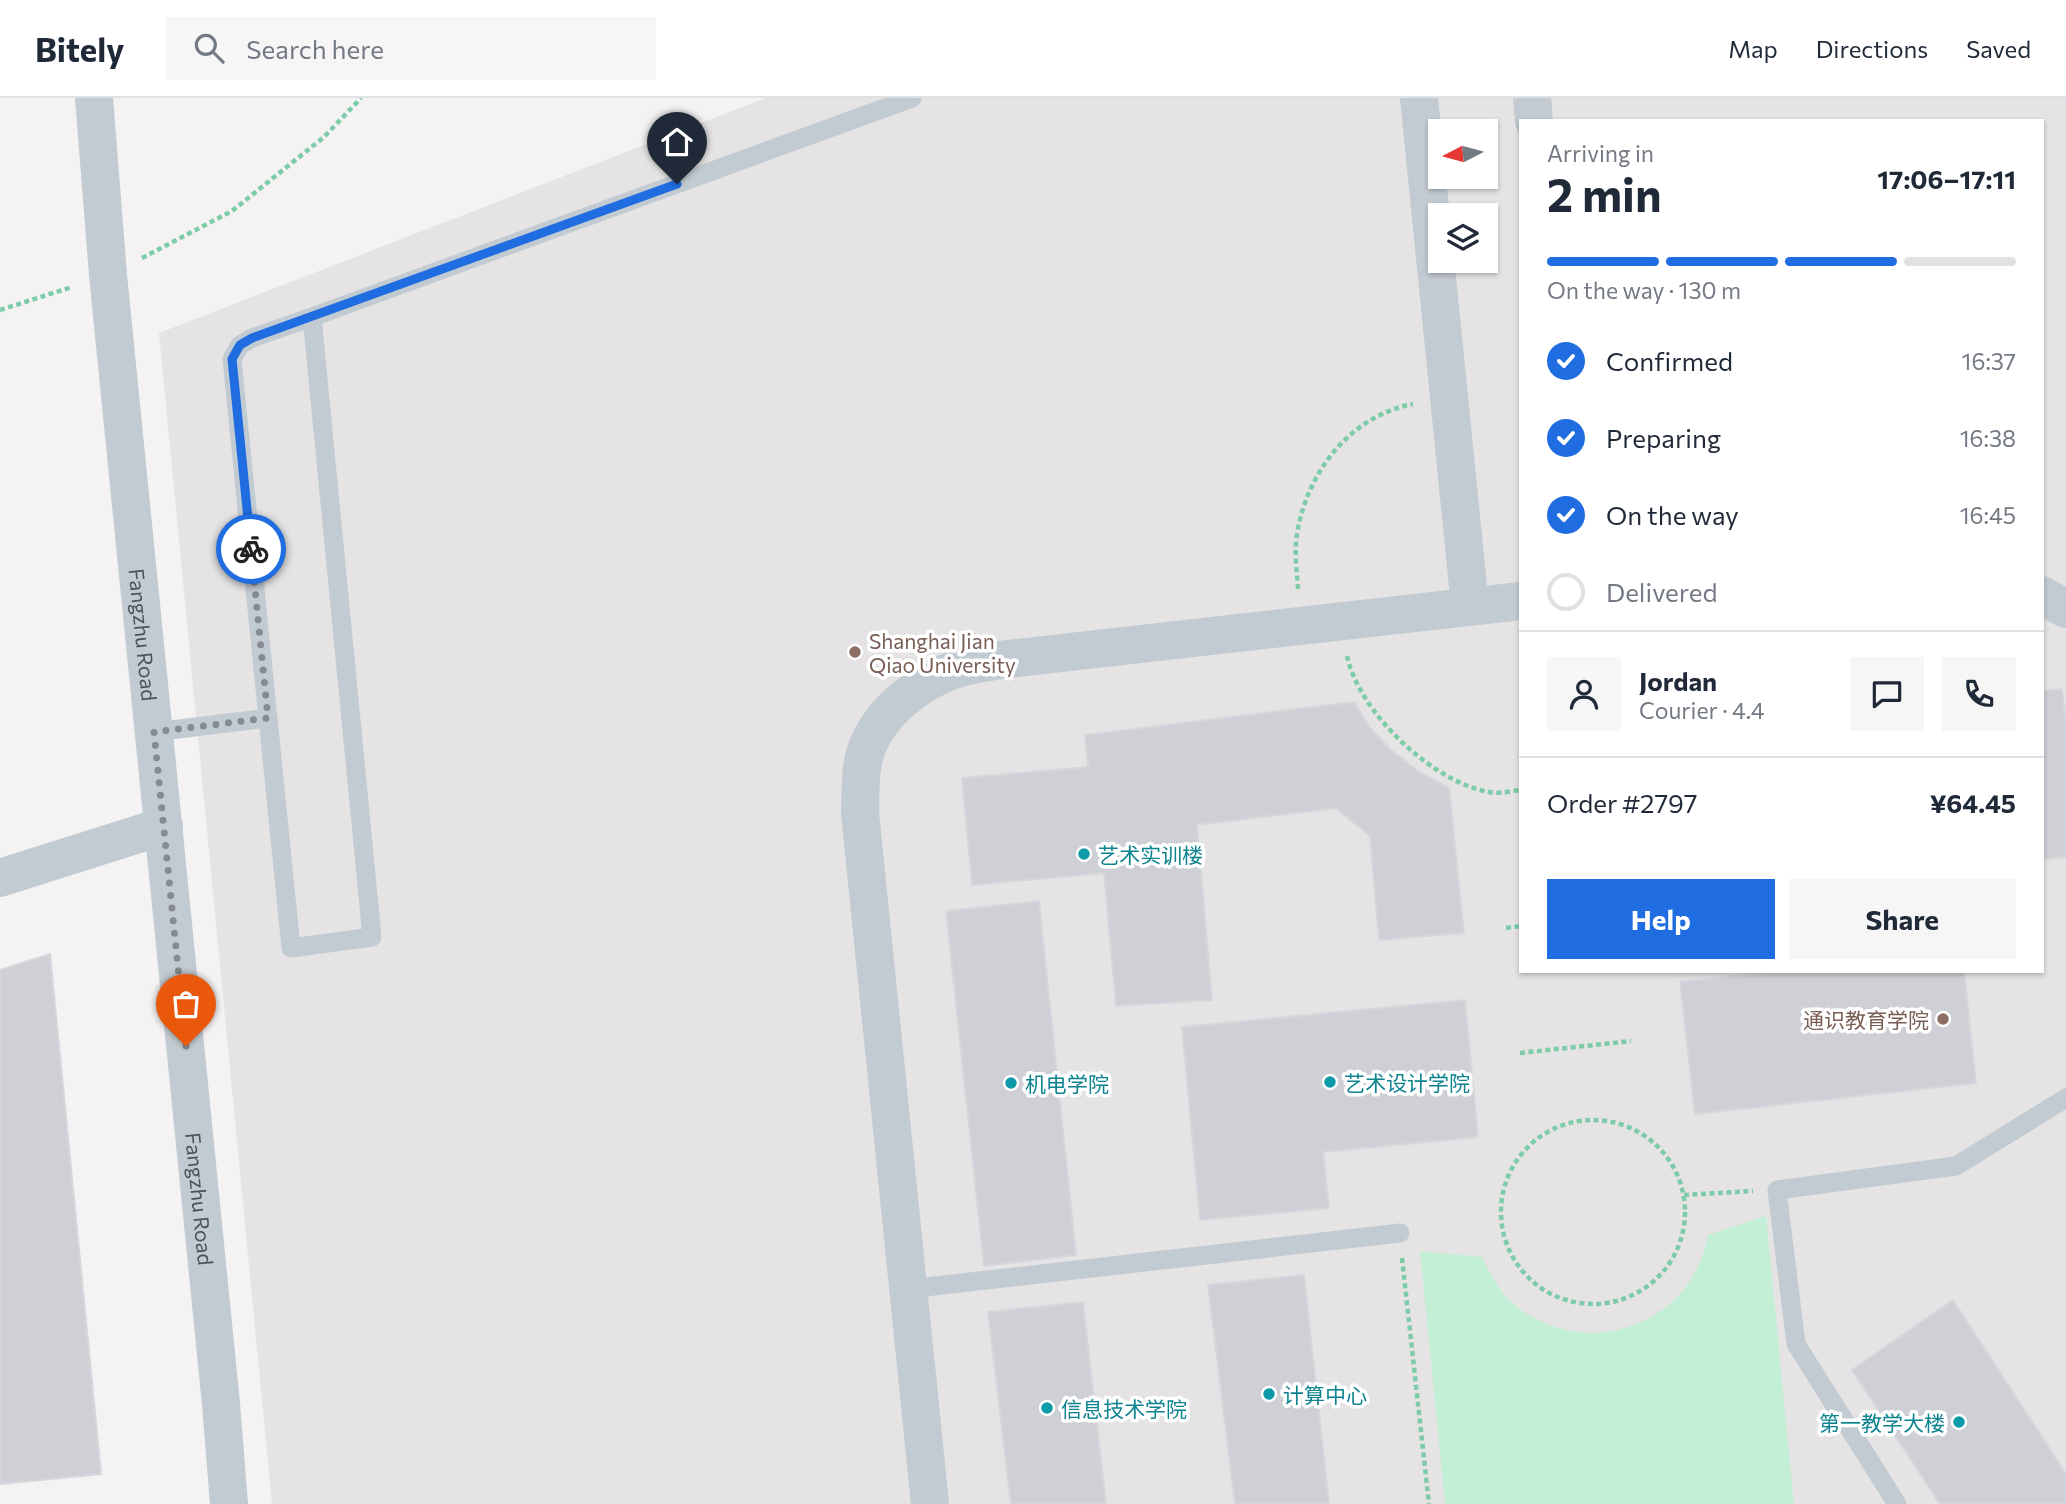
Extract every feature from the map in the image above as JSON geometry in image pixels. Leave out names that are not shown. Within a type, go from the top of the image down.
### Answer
[{"type":"street","name":"Fangzhu Road","points":[[94,98],[108,275],[222,1404],[229,1504]]},
{"type":"street","points":[[1419,98],[1470,606]]},
{"type":"street","points":[[1532,98],[1534,119]]},
{"type":"street","points":[[2044,596],[2066,609]]},
{"type":"street","points":[[930,1504],[860,813],[861,773],[868,744],[900,702],[920,685],[954,669],[1000,660],[1519,601]]},
{"type":"street","points":[[0,878],[163,826]]},
{"type":"lane","points":[[312,317],[372,937],[290,948],[232,359],[240,345],[252,338],[912,98]]},
{"type":"lane","points":[[154,732],[268,718]]},
{"type":"lane","points":[[1898,1504],[1796,1344],[1777,1190],[1955,1166],[2066,1098]]},
{"type":"lane","points":[[908,1289],[1400,1234]]},
{"type":"path","points":[[0,310],[108,275],[232,211],[324,137],[361,98]]},
{"type":"path","points":[[1298,589],[1296,556],[1302,513],[1332,452],[1350,434],[1377,416],[1416,404]]},
{"type":"path","points":[[1340,621],[1356,683],[1383,724],[1397,738],[1413,752],[1470,786],[1491,792],[1519,790]]},
{"type":"path","points":[[1506,928],[1519,926]]},
{"type":"path","points":[[1520,1053],[1631,1041]]},
{"type":"path","points":[[1605,1119],[1640,1131],[1654,1142],[1674,1166],[1684,1195],[1685,1226],[1675,1255],[1657,1279],[1632,1297],[1602,1305],[1571,1303],[1543,1291],[1520,1271],[1500,1222],[1504,1183],[1518,1156],[1540,1135],[1568,1122],[1605,1119]]},
{"type":"path","points":[[1684,1195],[1777,1190]]},
{"type":"path","points":[[1400,1234],[1429,1504]]},
{"type":"shaded area","name":"Shanghai Jian Qiao University","points":[[765,98],[2066,98],[2066,1504],[272,1504],[159,333]]},
{"type":"green space","points":[[1766,1216],[1794,1504],[1445,1504],[1420,1251],[1482,1257],[1501,1290],[1524,1312],[1565,1330],[1593,1333],[1619,1330],[1644,1321],[1667,1306],[1686,1287],[1700,1263],[1708,1235]]},
{"type":"building","points":[[2062,689],[2066,723],[2066,857],[2044,859],[2044,691]]},
{"type":"building","name":"艺术实训楼","points":[[1354,702],[1370,728],[1391,750],[1418,771],[1449,788],[1464,933],[1379,940],[1370,836],[1336,808],[1197,825],[1212,1000],[1116,1006],[1104,873],[972,885],[962,778],[1088,767],[1085,735]]},
{"type":"building","name":"机电学院","points":[[1039,901],[1076,1255],[984,1266],[946,911]]},
{"type":"building","points":[[50,954],[101,1474],[0,1484],[0,970]]},
{"type":"building","points":[[1763,973],[1964,973],[1976,1083],[1695,1114],[1680,982]]},
{"type":"building","name":"艺术设计学院","points":[[1465,1000],[1478,1137],[1323,1152],[1329,1208],[1200,1220],[1182,1027]]},
{"type":"building","name":"计算中心","points":[[1304,1275],[1329,1504],[1235,1504],[1208,1285]]},
{"type":"building","name":"第一教学大楼","points":[[1953,1300],[2066,1474],[2066,1504],[1940,1504],[1852,1370]]},
{"type":"building","name":"信息技术学院","points":[[1083,1302],[1106,1504],[1011,1504],[988,1312]]},
{"type":"way so far","points":[[186,1046],[154,732],[268,718],[251,549]]},
{"type":"place","name":"Shanghai Jian Qiao University","points":[[855,652]]},
{"type":"place","name":"艺术实训楼","points":[[1084,854]]},
{"type":"place","name":"通识教育学院","points":[[1943,1019]]},
{"type":"place","name":"艺术设计学院","points":[[1330,1082]]},
{"type":"place","name":"机电学院","points":[[1011,1083]]},
{"type":"place","name":"计算中心","points":[[1269,1394]]},
{"type":"place","name":"信息技术学院","points":[[1047,1408]]},
{"type":"place","name":"第一教学大楼","points":[[1959,1422]]},
{"type":"route","points":[[251,549],[232,359],[240,345],[252,338],[677,184]]}]
